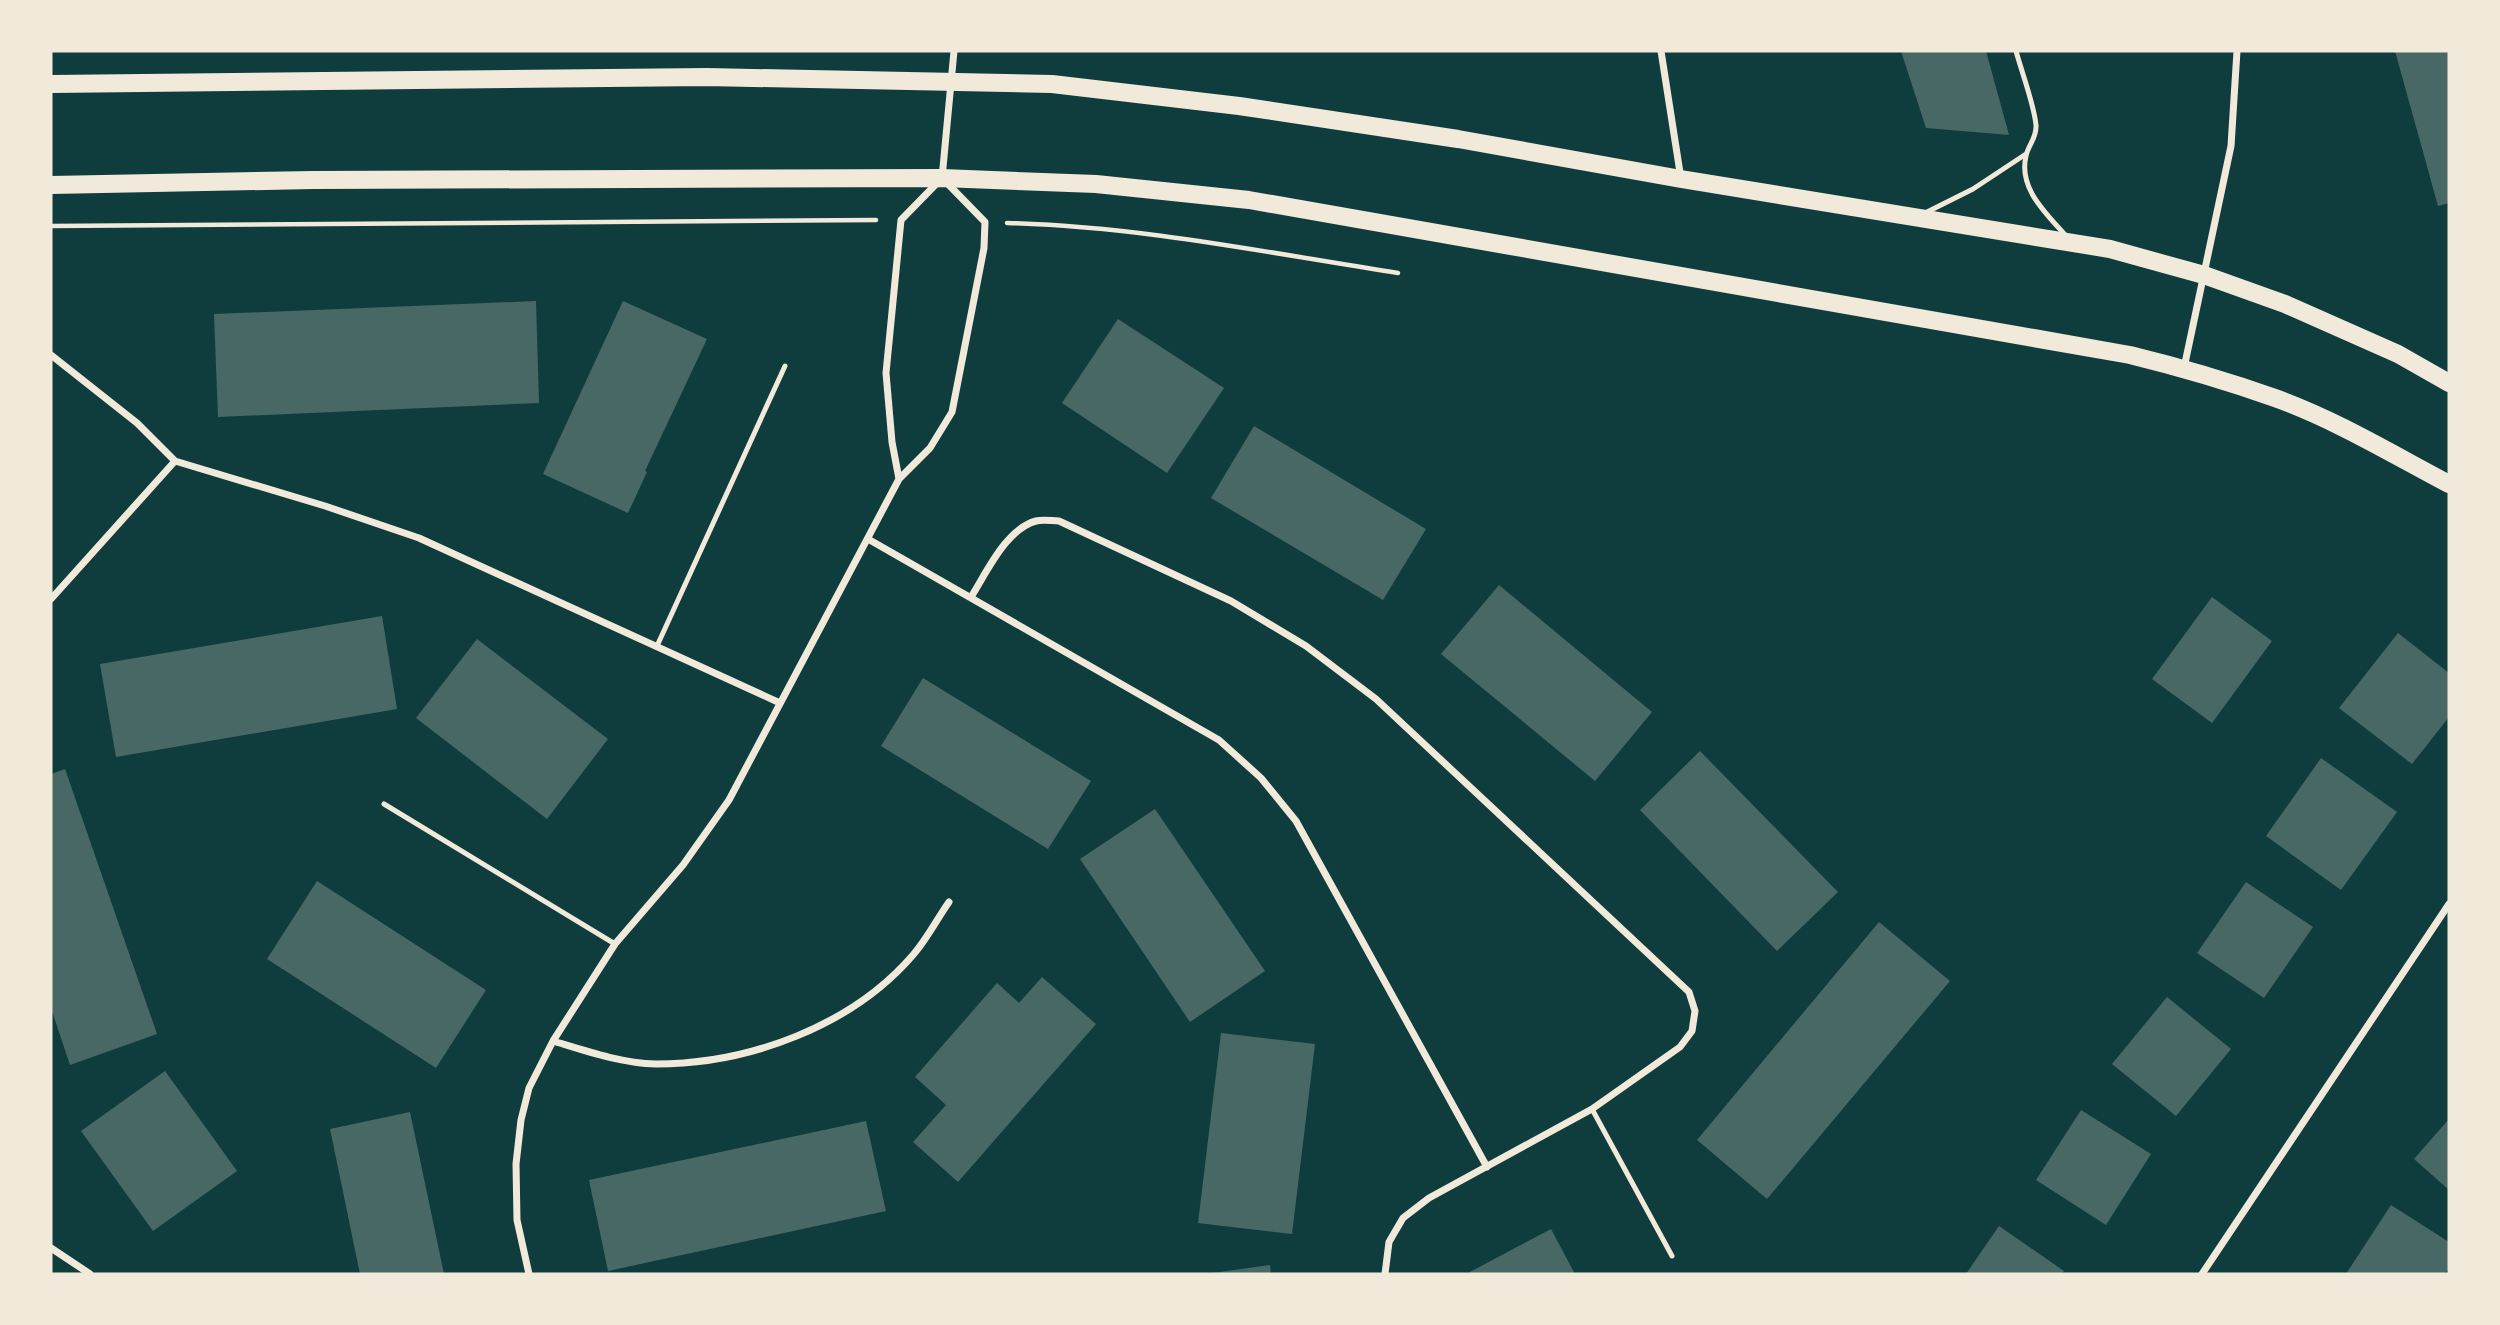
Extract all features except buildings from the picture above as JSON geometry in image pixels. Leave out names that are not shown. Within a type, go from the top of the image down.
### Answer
[{"type":"main road","points":[[51,84],[707,77],[951,81],[1052,84],[1239,106],[1458,139],[1681,179],[2110,249],[2204,275],[2285,304],[2398,354],[2449,383]]},
{"type":"main road","points":[[51,185],[326,180],[942,178],[1096,184],[1249,200],[2130,355],[2276,398],[2328,421],[2449,484]]},
{"type":"street","points":[[899,479],[892,442],[886,373],[901,220],[942,178],[954,51]]},
{"type":"street","points":[[1661,51],[1681,179]]},
{"type":"street","points":[[2184,369],[2231,146],[2237,51]]},
{"type":"street","points":[[528,1274],[517,1220],[516,1164],[521,1120],[529,1088],[553,1041],[615,944],[683,865],[729,800],[899,479],[929,448],[952,412],[984,248],[985,222],[942,178]]},
{"type":"street","points":[[51,355],[137,423],[175,461],[325,506],[419,538],[780,703]]},
{"type":"street","points":[[51,599],[175,461]]},
{"type":"street","points":[[971,597],[1009,538],[1018,529],[1038,520],[1059,521],[1231,601],[1306,646],[1376,699],[1689,992],[1695,1011],[1692,1031],[1680,1047],[1592,1109],[1429,1198],[1403,1218],[1390,1242],[1385,1274]]},
{"type":"street","points":[[868,539],[1219,740],[1261,778],[1296,821],[1487,1167]]},
{"type":"street","points":[[553,1041],[603,1057],[655,1064],[707,1060],[774,1044],[828,1021],[877,991],[914,954],[948,902]]},
{"type":"street","points":[[2202,1274],[2449,904]]},
{"type":"street","points":[[51,1248],[90,1274]]},
{"type":"lane","points":[[1916,217],[1973,189],[2026,154],[2034,140],[2036,126],[2016,51]]},
{"type":"lane","points":[[2026,154],[2026,178],[2036,202],[2073,243]]},
{"type":"lane","points":[[657,646],[785,366]]},
{"type":"lane","points":[[384,804],[615,944]]},
{"type":"lane","points":[[1592,1109],[1672,1256]]},
{"type":"path","points":[[51,226],[858,219]]},
{"type":"path","points":[[1045,223],[1226,246],[1398,273]]}]
